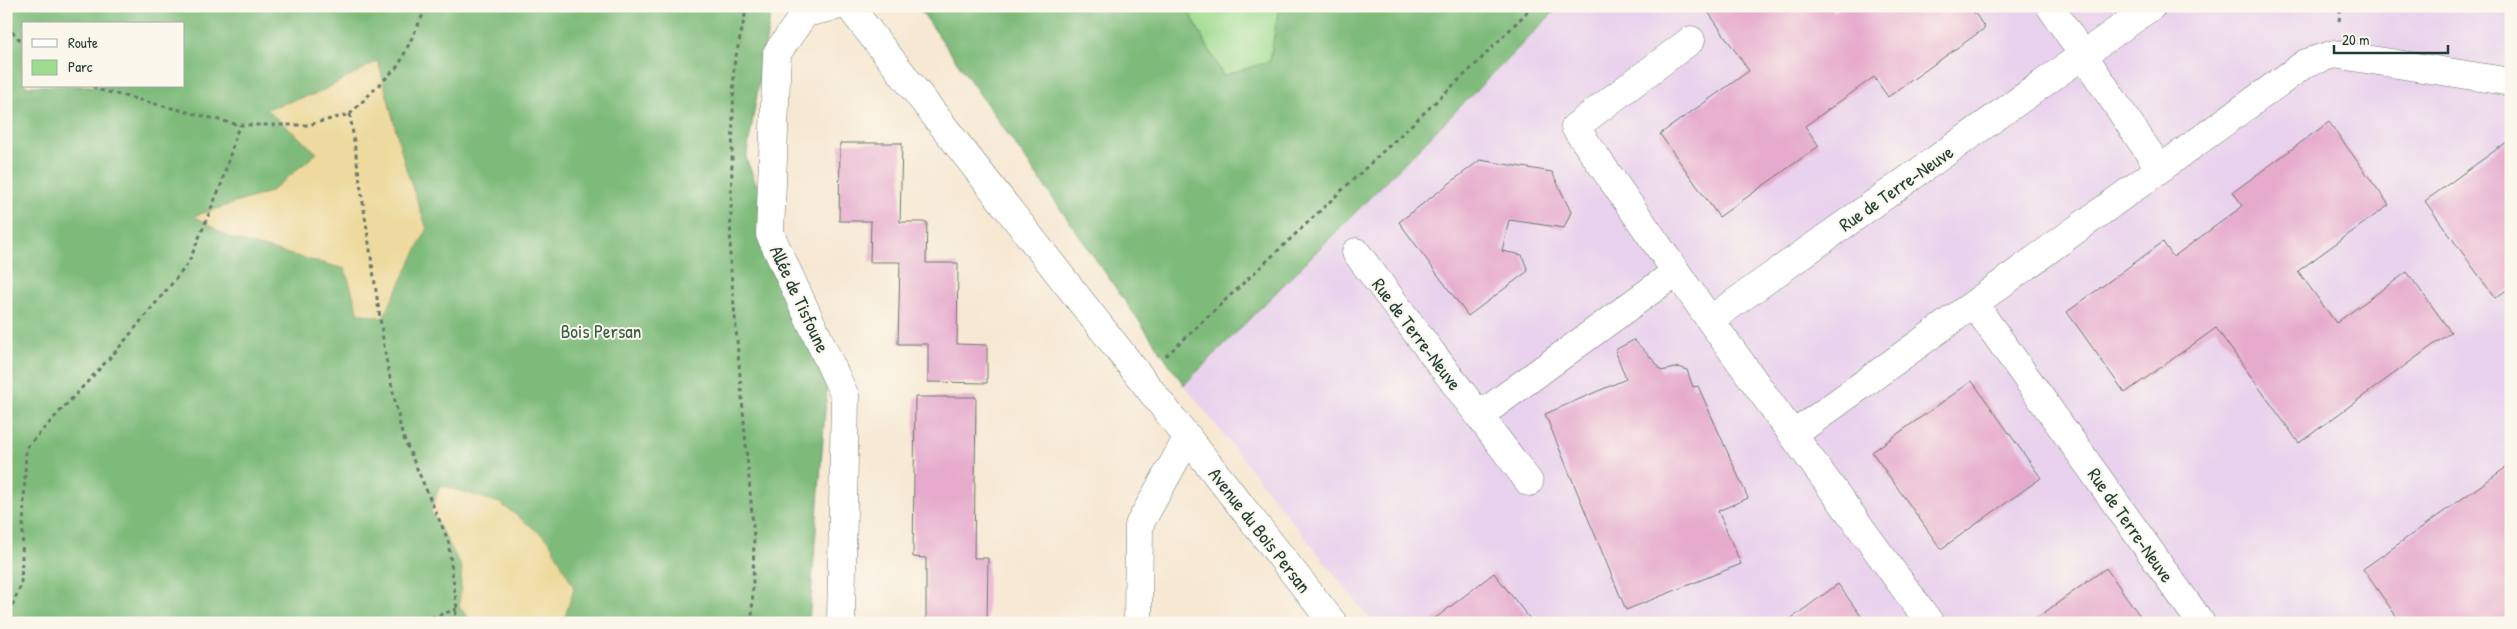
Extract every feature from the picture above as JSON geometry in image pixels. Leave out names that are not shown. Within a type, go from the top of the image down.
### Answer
[{"type":"street","name":"Allée de Tisfoune","points":[[836,6],[805,13],[777,53],[770,234],[845,396],[841,623]]},
{"type":"street","points":[[849,6],[1188,438],[1139,525],[1138,623]]},
{"type":"street","points":[[2050,6],[2160,169]]},
{"type":"street","name":"Rue de Terre-Neuve","points":[[1710,320],[2152,6]]},
{"type":"street","points":[[1691,40],[1575,128],[1710,320],[1930,623]]},
{"type":"street","points":[[1793,435],[2306,63],[2334,54],[2511,82]]},
{"type":"street","name":"Rue de Terre-Neuve","points":[[1356,252],[1529,482]]},
{"type":"street","points":[[1479,416],[1676,272]]},
{"type":"street","name":"Rue de Terre-Neuve","points":[[1974,304],[2200,623]]},
{"type":"street","name":"Avenue du Bois Persan","points":[[1188,438],[1332,623]]},
{"type":"path","points":[[97,88],[239,125],[308,125],[350,114],[399,65],[427,6]]},
{"type":"path","points":[[747,6],[734,65],[730,260],[754,537],[752,623]]},
{"type":"path","points":[[1141,379],[1477,63],[1532,6]]},
{"type":"path","points":[[6,26],[22,42]]},
{"type":"path","points":[[350,114],[386,359],[402,434],[448,540],[457,609],[453,623]]},
{"type":"path","points":[[6,620],[21,584],[26,448],[117,350],[188,264],[221,185],[239,125]]},
{"type":"path","points":[[416,623],[457,609]]},
{"type":"shaded area","points":[[1561,6],[2511,6],[2511,623],[1373,623],[1184,385]]},
{"type":"green space","name":"Bois Persan","points":[[6,6],[772,6],[746,159],[829,358],[809,623],[563,623],[574,588],[431,511],[462,568],[459,607],[474,623],[6,623]],"holes":[[[378,61],[406,169],[427,229],[359,313],[345,269],[232,239],[194,216],[270,192],[317,153],[267,109],[318,93]]]},
{"type":"green space","points":[[912,6],[1186,6],[1223,76],[1270,61],[1279,6],[1560,6],[1184,385],[920,9]]},
{"type":"green space","points":[[1186,6],[1279,6],[1270,61],[1223,76]]},
{"type":"sand","points":[[378,61],[406,169],[427,229],[383,318],[359,313],[345,269],[232,239],[194,216],[270,192],[317,153],[266,109],[318,93]]},
{"type":"sand","points":[[440,485],[500,503],[549,540],[574,588],[563,623],[474,623],[459,607],[462,568],[431,511]]},
{"type":"building","points":[[1704,6],[1831,6],[1834,12],[1842,6],[1970,6],[1985,28],[1888,97],[1874,77],[1805,126],[1819,146],[1719,217],[1660,134],[1749,71]]},
{"type":"building","points":[[2329,122],[2389,205],[2298,271],[2336,323],[2407,272],[2451,332],[2299,443],[2216,328],[2125,393],[2067,312],[2163,242],[2173,257],[2243,206],[2233,192]]},
{"type":"building","points":[[2511,139],[2511,287],[2495,298],[2425,201]]},
{"type":"building","points":[[840,143],[902,143],[900,222],[927,222],[926,263],[958,263],[957,344],[987,345],[987,383],[928,382],[928,344],[898,344],[900,262],[870,262],[871,221],[839,221]]},
{"type":"building","points":[[1480,160],[1552,172],[1571,212],[1564,228],[1509,220],[1502,251],[1522,255],[1528,271],[1468,316],[1399,222]]},
{"type":"building","points":[[1634,340],[1657,364],[1661,371],[1679,367],[1687,370],[1693,387],[1698,386],[1748,498],[1718,511],[1741,564],[1626,610],[1545,414],[1626,379],[1615,350]]},
{"type":"building","points":[[1972,381],[2041,478],[1941,549],[1872,452]]},
{"type":"building","points":[[915,397],[976,397],[974,558],[988,558],[987,623],[926,623],[926,558],[913,557]]},
{"type":"building","points":[[2511,464],[2511,623],[2401,623],[2363,569]]},
{"type":"building","points":[[2106,568],[2145,623],[2030,623]]},
{"type":"building","points":[[1494,573],[1533,623],[1435,623],[1433,620]]},
{"type":"building","points":[[1838,584],[1866,623],[1785,623]]}]
